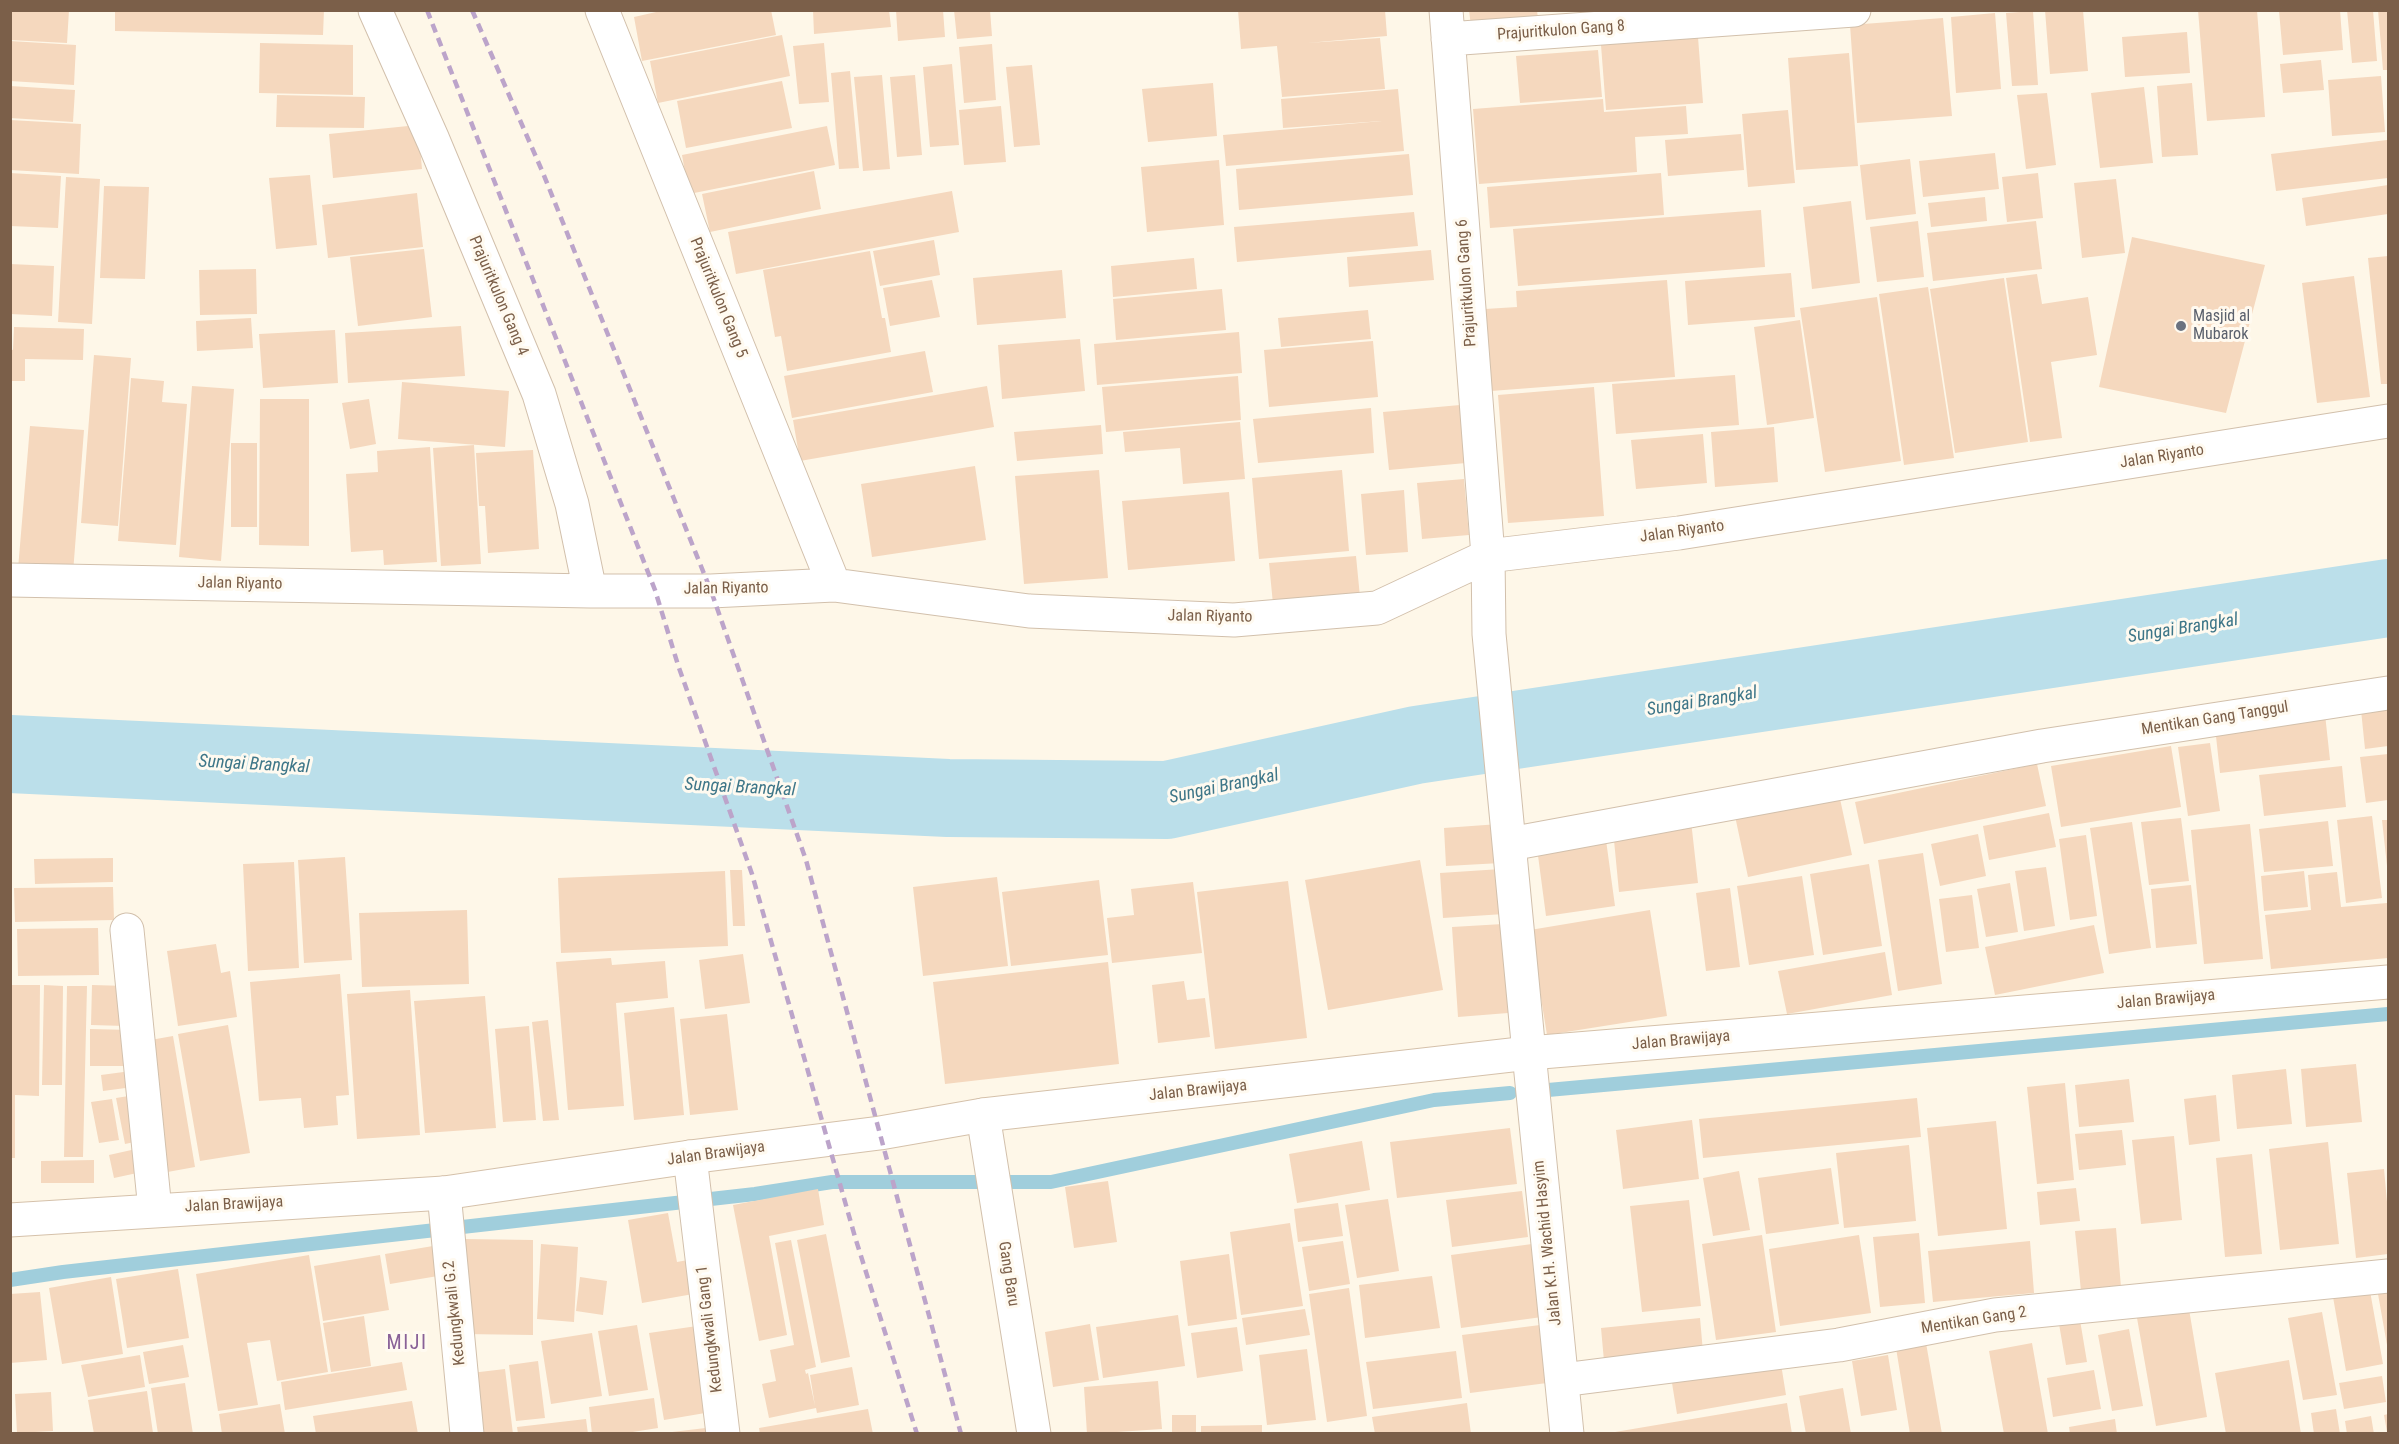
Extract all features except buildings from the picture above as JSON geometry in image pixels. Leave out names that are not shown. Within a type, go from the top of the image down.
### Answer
[{"type":"street","name":"Prajuritkulon Gang 4","points":[[375,10],[433,140],[539,394],[572,504],[590,591]]},
{"type":"street","name":"Prajuritkulon Gang 5","points":[[602,10],[834,585]]},
{"type":"street","name":"Prajuritkulon Gang 8","points":[[1447,25],[1854,10]]},
{"type":"street","name":"Prajuritkulon Gang 6","points":[[1447,25],[1488,556],[1489,634],[1505,811]]},
{"type":"street","name":"Jalan Riyanto","points":[[10,580],[590,591],[711,591],[834,585],[1029,611],[1234,620],[1377,608],[1488,556],[1679,533],[2388,421]]},
{"type":"street","name":"Mentikan Gang Tanggul","points":[[1510,844],[2042,746],[2388,693]]},
{"type":"street","name":"Jalan K.H. Wachid Hasyim","points":[[1505,811],[1567,1434]]},
{"type":"street","points":[[127,930],[155,1210]]},
{"type":"street","name":"Jalan Brawijaya","points":[[10,1220],[155,1210],[445,1208],[691,1171],[983,1115],[1529,1053],[2388,982]]},
{"type":"street","name":"Gang Baru","points":[[983,1115],[1034,1434]]},
{"type":"street","name":"Kedungkwali Gang 1","points":[[691,1171],[723,1434]]},
{"type":"street","name":"Kedungkwali G.2","points":[[445,1208],[467,1434]]},
{"type":"street","name":"Mentikan Gang 2","points":[[1562,1380],[1839,1345],[1995,1315],[2388,1276]]},
{"type":"waterway","name":"Sungai Brangkal","points":[[10,754],[948,798],[1167,800],[1416,745],[2388,598]]},
{"type":"waterway","points":[[1548,1090],[2388,1014]]},
{"type":"waterway","points":[[10,1280],[63,1272],[755,1194],[832,1182],[1051,1182],[1434,1100],[1510,1093]]},
{"type":"railway","points":[[427,10],[655,590],[678,665],[752,874],[855,1237],[917,1434]]},
{"type":"railway","points":[[472,10],[543,173],[711,591],[806,860],[961,1434]]},
{"type":"place","name":"Masjid al Mubarok","points":[[2181,326]]},
{"type":"district","name":"MIJI","points":[[407,1344]]}]
